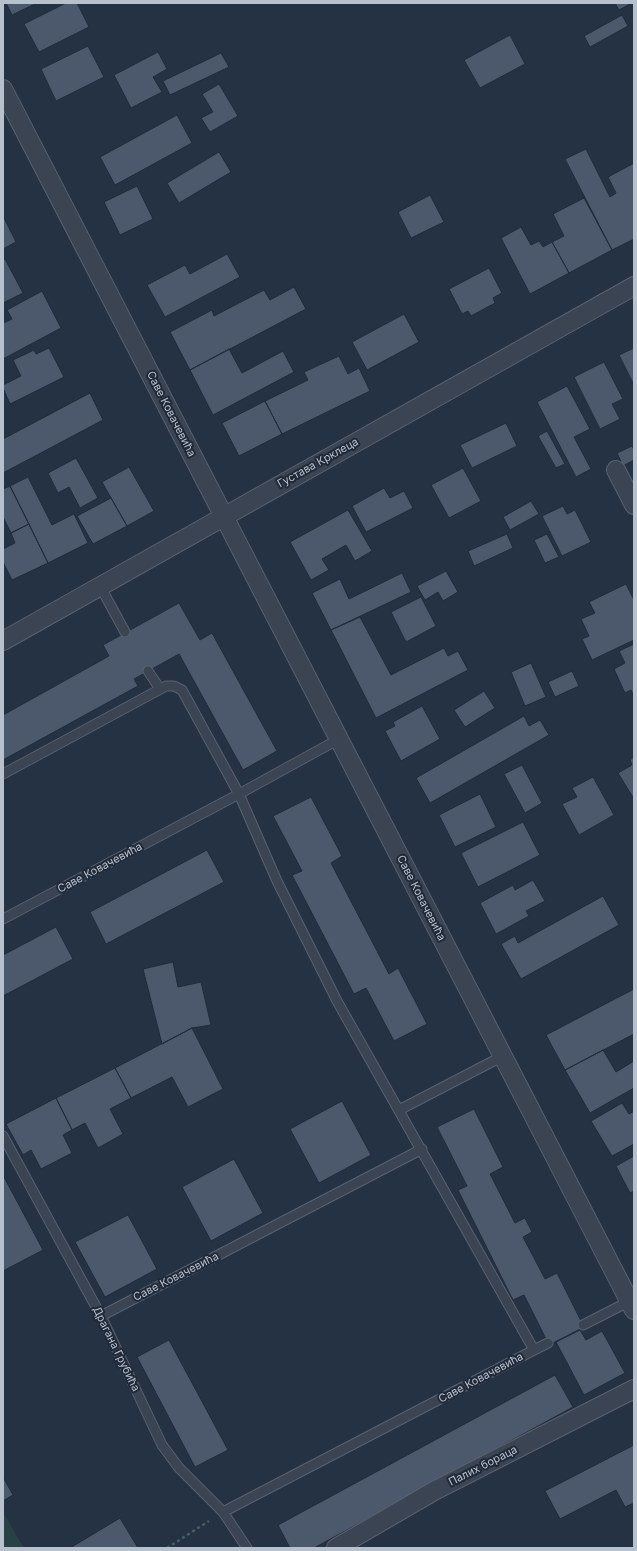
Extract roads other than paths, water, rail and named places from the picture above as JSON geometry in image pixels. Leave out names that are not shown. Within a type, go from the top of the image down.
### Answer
[{"type":"street","name":"Саве Ковачевића","points":[[3,89],[632,1306]]},
{"type":"street","name":"Густава Крклеца","points":[[3,641],[634,286]]},
{"type":"street","points":[[616,470],[634,505]]},
{"type":"street","name":"Палих бораца","points":[[336,1548],[434,1491],[634,1389]]},
{"type":"lane","points":[[100,586],[125,632]]},
{"type":"lane","points":[[148,671],[160,689]]},
{"type":"lane","points":[[3,774],[160,689],[166,686],[174,686],[182,690],[239,794]]},
{"type":"lane","name":"Саве Ковачевића","points":[[3,919],[340,739]]},
{"type":"lane","name":"Саве Ковачевића","points":[[223,1512],[534,1350],[334,994],[277,881],[239,794]]},
{"type":"lane","points":[[399,1110],[503,1056]]},
{"type":"lane","name":"Драгана Грубића","points":[[3,1136],[101,1316],[162,1445],[179,1468],[223,1512],[247,1548]]},
{"type":"lane","name":"Саве Ковачевића","points":[[101,1316],[422,1149]]},
{"type":"lane","points":[[583,1325],[632,1306]]},
{"type":"lane","points":[[534,1350],[548,1343]]}]
